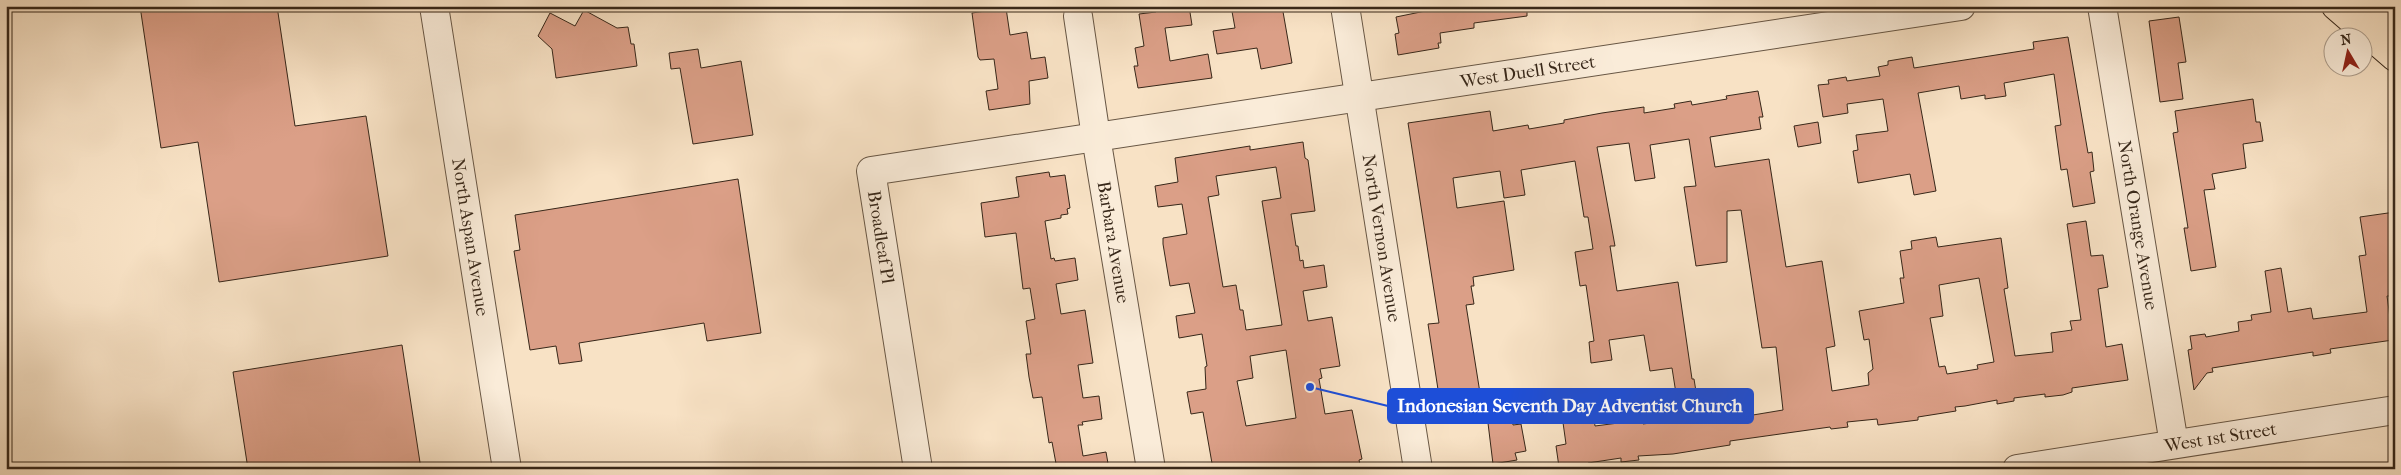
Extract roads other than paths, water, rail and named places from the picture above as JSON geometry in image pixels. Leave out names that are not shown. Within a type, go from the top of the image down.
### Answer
[{"type":"highway","points":[[2336,6],[2395,57]]},
{"type":"highway","points":[[2376,6],[2395,22]]},
{"type":"street","name":"North Aspan Avenue","points":[[434,6],[507,469]]},
{"type":"street","name":"North Vernon Avenue","points":[[1345,6],[1418,469]]},
{"type":"street","name":"West Duell Street","points":[[1096,137],[1961,6]]},
{"type":"street","name":"North Orange Avenue","points":[[2102,6],[2174,444]]},
{"type":"street","name":"Barbara Avenue","points":[[1078,16],[1151,469]]},
{"type":"street","name":"Broadleaf Pl","points":[[918,469],[871,171],[1096,137]]},
{"type":"street","name":"West 1st Street","points":[[2017,469],[2069,465],[2174,444],[2395,410]]},
{"type":"place","name":"Indonesian Seventh Day Adventist Church","points":[[1310,387]]}]
